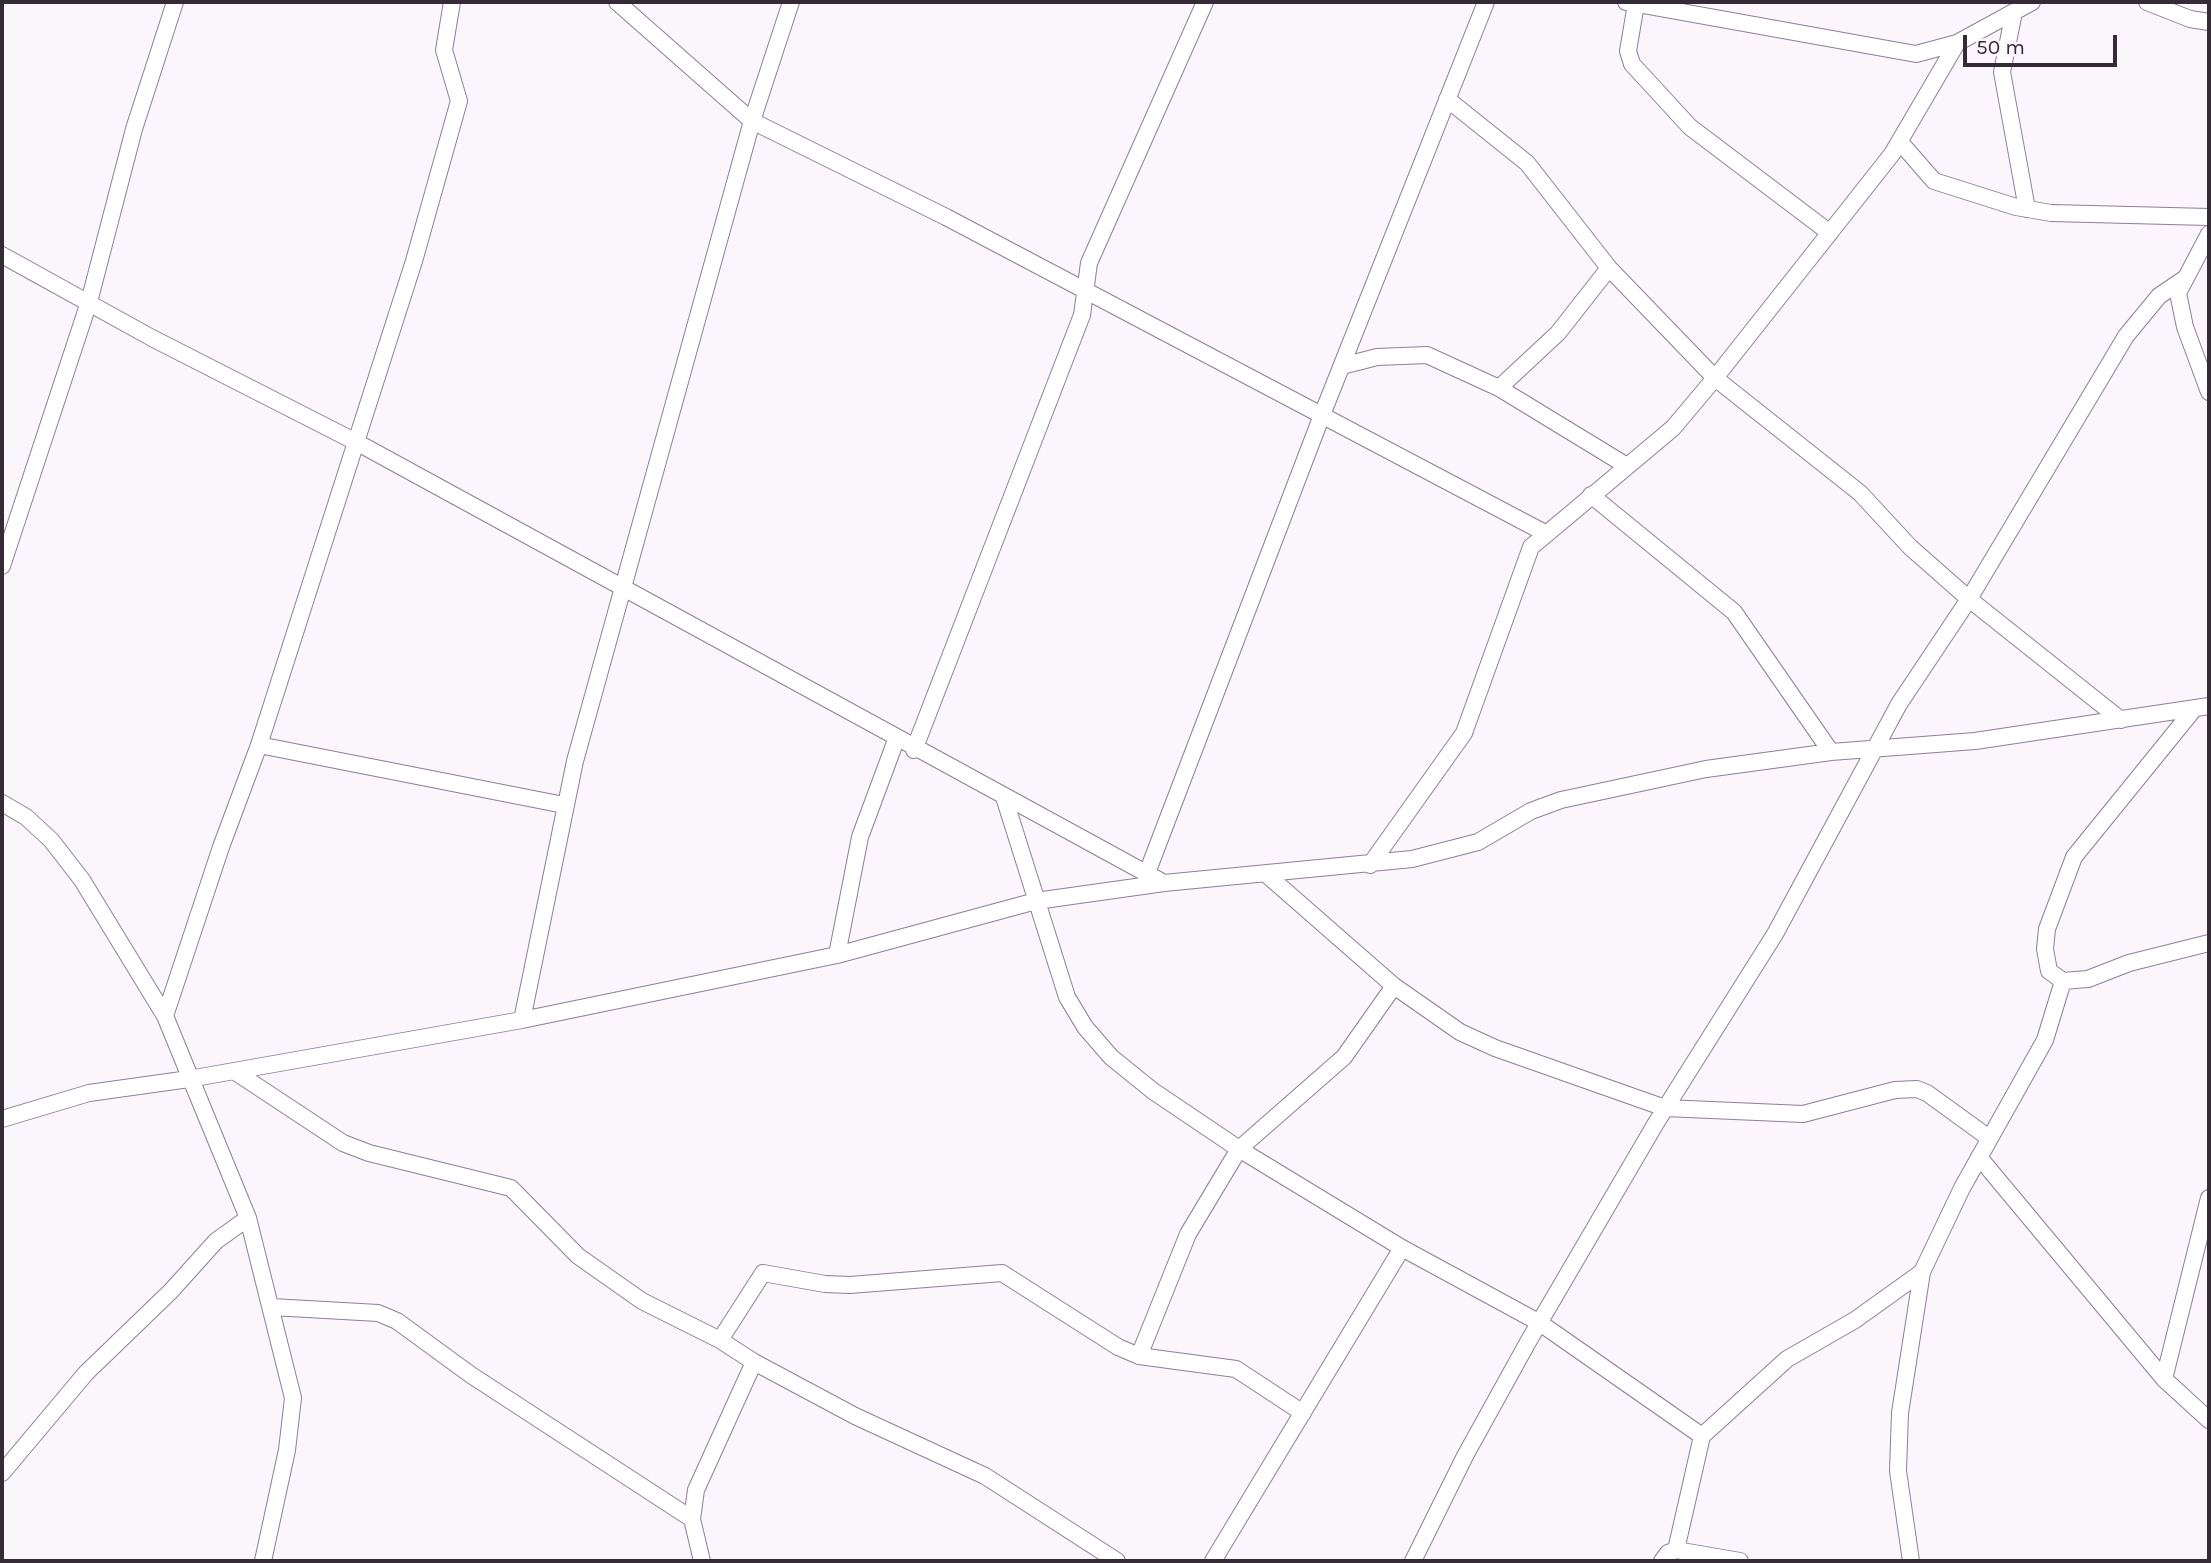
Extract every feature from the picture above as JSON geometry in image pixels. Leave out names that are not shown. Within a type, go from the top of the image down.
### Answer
[{"type":"street","points":[[2,566],[89,302],[134,129],[175,2]]},
{"type":"street","points":[[165,1016],[221,847],[259,745],[358,443],[414,261],[459,101],[444,50],[452,2]]},
{"type":"street","points":[[617,2],[752,121],[1084,289],[1545,533]]},
{"type":"street","points":[[522,1020],[564,805],[752,121],[790,2]]},
{"type":"street","points":[[915,750],[1082,314],[1089,263],[1205,2]]},
{"type":"street","points":[[1147,873],[1322,415],[1486,2]]},
{"type":"street","points":[[1830,233],[1690,127],[1632,64],[1628,51],[1631,3],[1662,6],[1916,54],[1957,43],[2032,2]]},
{"type":"street","points":[[2147,2],[2190,19],[2209,22]]},
{"type":"street","points":[[2014,12],[2002,72],[2027,209]]},
{"type":"street","points":[[1370,865],[1464,733],[1525,559],[1545,533],[1672,428],[1715,378],[1900,142],[1957,43]]},
{"type":"street","points":[[1447,99],[1527,163],[1609,268],[1715,378],[1860,493],[1910,547],[1969,599],[2121,720]]},
{"type":"street","points":[[1900,142],[1934,181],[2027,209],[2051,213],[2209,217]]},
{"type":"street","points":[[2209,234],[2178,293],[2185,327],[2209,392]]},
{"type":"street","points":[[2,255],[358,443],[896,740],[1164,883]]},
{"type":"street","points":[[1499,388],[1558,333],[1609,268]]},
{"type":"street","points":[[1413,1561],[1465,1456],[1540,1322],[1665,1108],[1775,934],[1873,749],[1969,599],[2126,336],[2160,296],[2184,279]]},
{"type":"street","points":[[1342,366],[1377,357],[1427,355],[1499,388],[1627,466]]},
{"type":"street","points":[[1591,495],[1734,611],[1831,752]]},
{"type":"street","points":[[2,1119],[89,1093],[189,1079],[522,1020],[837,955],[1036,901],[1164,883],[1412,859],[1478,842],[1531,811],[1561,800],[1706,769],[1831,752],[1975,741],[2202,707]]},
{"type":"street","points":[[2202,707],[2074,857],[2047,929],[2045,949],[2049,971],[2063,981],[2088,979],[2129,963],[2209,943]]},
{"type":"street","points":[[837,955],[860,837],[896,740]]},
{"type":"street","points":[[259,745],[564,805]]},
{"type":"street","points":[[1004,797],[1066,997],[1085,1027],[1111,1057],[1153,1091],[1239,1149],[1402,1248],[1540,1322],[1702,1436]]},
{"type":"street","points":[[2,803],[26,817],[51,839],[82,880],[165,1016],[248,1218],[293,1398],[287,1450],[263,1561]]},
{"type":"street","points":[[1266,874],[1394,986],[1460,1032],[1495,1048],[1665,1108],[1803,1114],[1895,1090],[1917,1089],[1927,1093],[1989,1138]]},
{"type":"street","points":[[1911,1561],[1898,1460],[1900,1413],[1922,1272],[1989,1138],[2045,1040],[2063,981]]},
{"type":"street","points":[[1139,1356],[1188,1234],[1239,1149],[1344,1057],[1394,986]]},
{"type":"street","points":[[234,1071],[343,1143],[369,1153],[511,1188],[578,1256],[642,1301],[720,1340],[754,1362],[855,1416],[985,1476],[1117,1561]]},
{"type":"street","points":[[1979,1157],[2164,1379],[2209,1420]]},
{"type":"street","points":[[2164,1379],[2209,1198]]},
{"type":"street","points":[[2,1473],[95,1364],[171,1291],[216,1241],[248,1218]]},
{"type":"street","points":[[1213,1561],[1402,1248]]},
{"type":"street","points":[[1676,1550],[1702,1436],[1787,1359],[1855,1320],[1922,1272]]},
{"type":"street","points":[[720,1340],[763,1273],[825,1284],[850,1285],[1002,1273],[1118,1347],[1139,1356],[1236,1369],[1303,1413]]},
{"type":"street","points":[[272,1307],[378,1313],[397,1321],[471,1375],[692,1518]]},
{"type":"street","points":[[702,1561],[692,1518],[695,1490],[754,1362]]},
{"type":"street","points":[[1662,1561],[1668,1553],[1676,1550],[1740,1561]]}]
